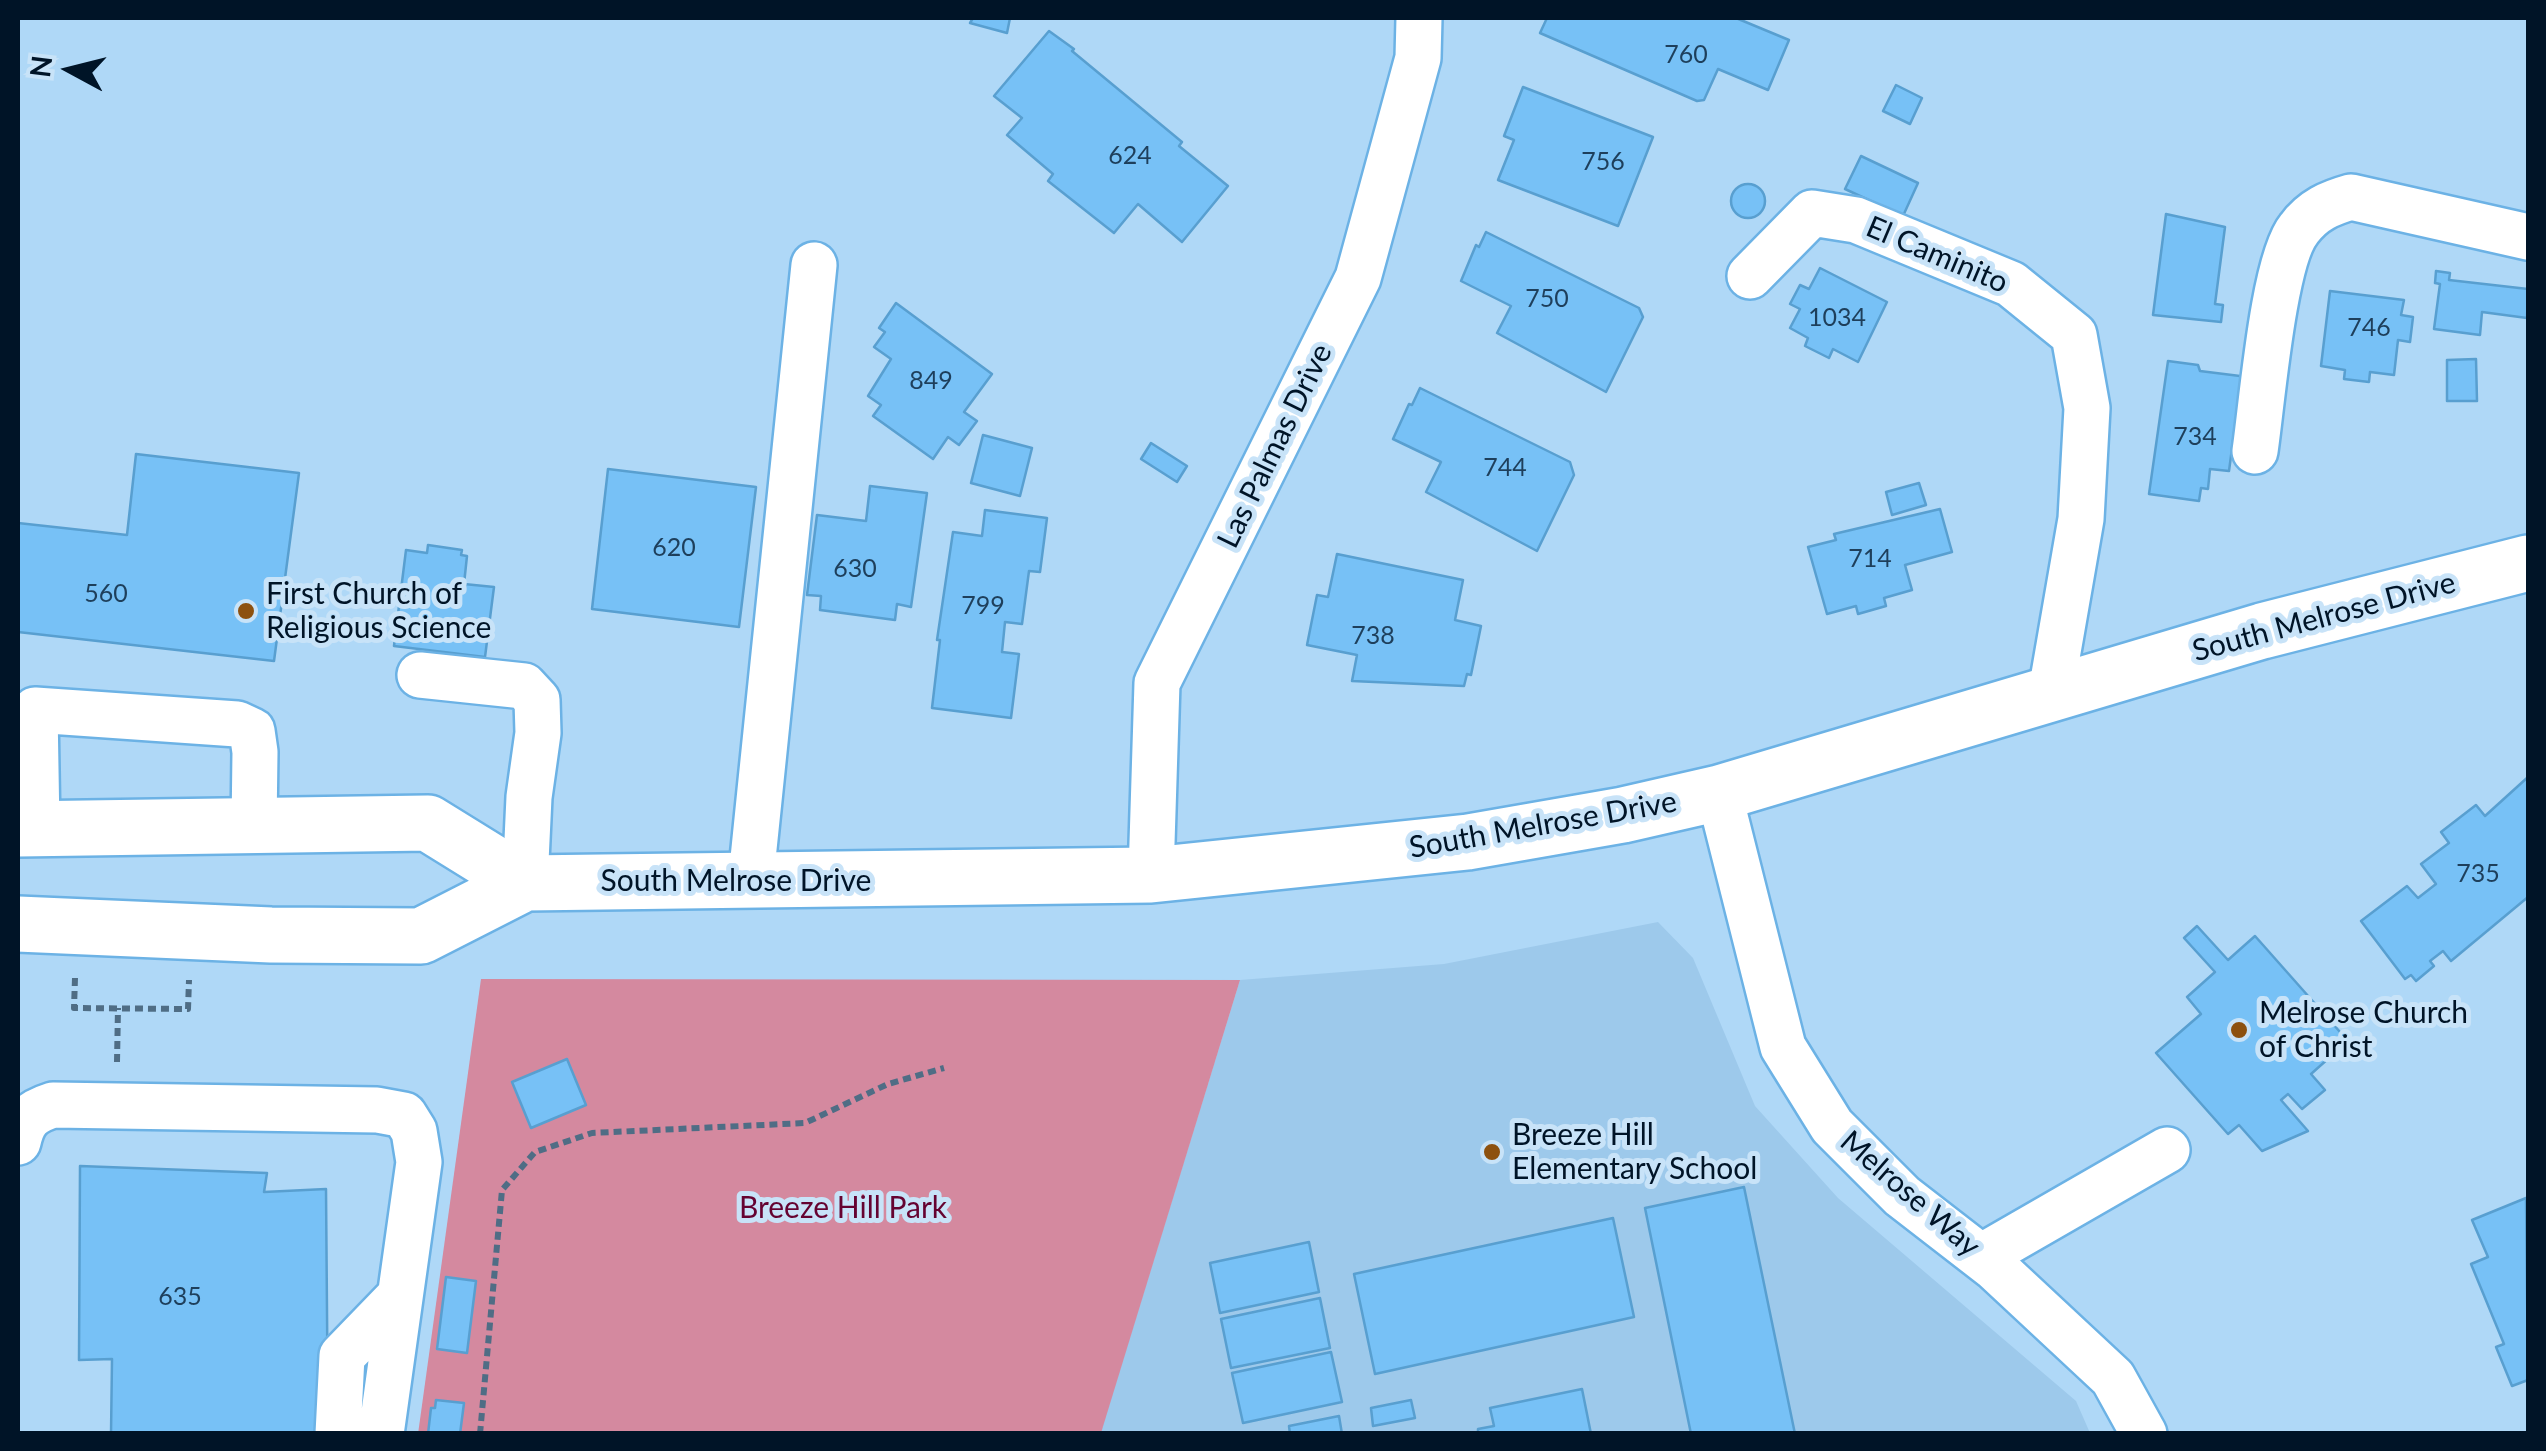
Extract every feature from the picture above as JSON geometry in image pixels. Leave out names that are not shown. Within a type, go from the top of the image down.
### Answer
[{"type":"main road","name":"South Melrose Drive","points":[[18,924],[420,936],[525,883],[1151,875],[1468,842],[1623,815],[1719,793],[2262,631],[2528,563]]},
{"type":"main road","points":[[27,828],[428,823],[525,883]]},
{"type":"street","name":"Las Palmas Drive","points":[[1151,875],[1157,683],[1358,278],[1418,58],[1419,18]]},
{"type":"street","points":[[2256,451],[2280,274],[2297,230],[2324,205],[2351,197],[2528,236]]},
{"type":"street","name":"El Caminito","points":[[1750,276],[1812,213],[1856,220],[2011,284],[2074,335],[2087,408],[2081,519],[2051,692]]},
{"type":"street","points":[[751,878],[814,265]]},
{"type":"street","points":[[420,675],[524,686],[538,700],[525,883]]},
{"type":"street","points":[[27,828],[26,708],[237,724],[252,731],[254,827]]},
{"type":"street","name":"Melrose Way","points":[[1719,793],[1783,1047],[1832,1126],[1902,1196],[1981,1257],[2114,1378],[2144,1434]]},
{"type":"street","points":[[18,1142],[21,1127],[32,1112],[53,1105],[377,1110],[404,1115],[414,1130],[419,1162],[381,1434]]},
{"type":"street","points":[[1981,1257],[2167,1150]]},
{"type":"street","points":[[338,1434],[342,1356],[400,1296]]},
{"type":"path","points":[[74,1008],[188,1009],[192,932]]},
{"type":"path","points":[[480,1434],[502,1190],[536,1152],[592,1133],[806,1123],[888,1084],[944,1068]]},
{"type":"shaded area","name":"Breeze Hill Elementary School","points":[[1658,922],[1693,958],[1755,1106],[1838,1198],[2076,1401],[2090,1433],[1100,1434],[1240,980],[1444,964]]},
{"type":"green space","name":"Breeze Hill Park","points":[[481,979],[1240,980],[1101,1433],[418,1434]]},
{"type":"building","points":[[973,18],[1010,18],[1007,33],[970,23]]},
{"type":"building","points":[[1547,18],[1736,18],[1789,40],[1768,90],[1718,69],[1704,100],[1697,101],[1540,33]]},
{"type":"building","points":[[1049,31],[1182,142],[1179,146],[1228,186],[1182,242],[1138,204],[1114,233],[1048,181],[1053,174],[1007,135],[1022,118],[994,96]]},
{"type":"building","points":[[1896,85],[1922,98],[1910,124],[1883,111]]},
{"type":"building","points":[[1523,87],[1653,137],[1618,226],[1498,180],[1514,140],[1504,136]]},
{"type":"building","points":[[1861,156],[1918,183],[1903,216],[1845,189]]},
{"type":"building","points":[[1748,184],[1760,189],[1765,201],[1760,213],[1748,218],[1736,213],[1731,201],[1736,189]]},
{"type":"building","points":[[2166,214],[2225,227],[2215,304],[2223,305],[2221,322],[2153,315]]},
{"type":"building","points":[[1486,232],[1639,308],[1643,317],[1606,392],[1497,333],[1511,306],[1461,281]]},
{"type":"building","points":[[1820,268],[1887,302],[1858,362],[1833,349],[1829,358],[1805,346],[1808,338],[1790,328],[1800,309],[1790,304],[1800,285],[1809,289]]},
{"type":"building","points":[[2436,271],[2450,273],[2449,280],[2528,289],[2527,318],[2482,312],[2480,335],[2434,329],[2440,284],[2435,283]]},
{"type":"building","points":[[2330,291],[2404,300],[2401,315],[2413,317],[2410,342],[2398,340],[2394,375],[2370,372],[2369,382],[2344,379],[2345,370],[2321,366]]},
{"type":"building","points":[[896,303],[992,374],[964,412],[977,421],[959,445],[948,437],[933,459],[873,416],[881,405],[868,396],[891,359],[874,347],[885,332],[879,328]]},
{"type":"building","points":[[2476,359],[2477,401],[2447,401],[2447,360]]},
{"type":"building","points":[[2168,361],[2198,365],[2200,371],[2256,378],[2253,405],[2238,403],[2229,471],[2210,469],[2208,489],[2201,488],[2199,501],[2149,494]]},
{"type":"building","points":[[1420,388],[1570,462],[1574,475],[1537,551],[1426,492],[1441,462],[1393,439]]},
{"type":"building","points":[[983,435],[1032,448],[1020,496],[971,483]]},
{"type":"building","points":[[1151,443],[1187,466],[1177,482],[1141,459]]},
{"type":"building","points":[[136,454],[299,473],[274,661],[18,632],[18,523],[127,535]]},
{"type":"building","points":[[608,469],[756,487],[739,627],[592,609]]},
{"type":"building","points":[[1919,483],[1926,505],[1892,515],[1886,492]]},
{"type":"building","points":[[870,486],[927,493],[911,607],[897,604],[895,620],[820,610],[821,596],[807,595],[817,515],[866,521]]},
{"type":"building","points":[[1940,509],[1952,552],[1905,565],[1912,590],[1884,598],[1886,606],[1858,614],[1856,606],[1827,614],[1808,547],[1836,540],[1834,534]]},
{"type":"building","points":[[985,510],[1047,518],[1040,572],[1029,571],[1022,624],[1005,622],[1002,652],[1019,654],[1011,718],[932,708],[937,640],[953,532],[982,536]]},
{"type":"building","points":[[428,545],[462,550],[461,555],[467,556],[464,584],[494,587],[485,657],[394,646],[406,550],[427,553]]},
{"type":"building","points":[[1337,554],[1463,580],[1455,620],[1481,626],[1471,675],[1467,674],[1464,686],[1352,681],[1357,655],[1307,645],[1317,595],[1328,597]]},
{"type":"building","points":[[2528,777],[2528,897],[2451,961],[2443,951],[2430,961],[2434,966],[2416,981],[2411,975],[2405,979],[2361,921],[2407,886],[2418,898],[2436,884],[2421,864],[2449,843],[2441,832],[2476,805],[2485,816]]},
{"type":"building","points":[[2197,926],[2228,960],[2255,936],[2348,1041],[2311,1074],[2325,1090],[2302,1109],[2288,1094],[2281,1100],[2308,1131],[2262,1151],[2239,1125],[2228,1134],[2156,1053],[2201,1014],[2187,997],[2215,972],[2184,938]]},
{"type":"building","points":[[567,1059],[586,1105],[531,1128],[512,1082]]},
{"type":"building","points":[[80,1166],[267,1173],[264,1192],[326,1189],[328,1434],[111,1434],[112,1359],[79,1360]]},
{"type":"building","points":[[1744,1187],[1795,1434],[1691,1434],[1645,1208]]},
{"type":"building","points":[[2526,1198],[2528,1380],[2512,1386],[2496,1347],[2504,1344],[2471,1264],[2488,1257],[2472,1220]]},
{"type":"building","points":[[1613,1218],[1634,1317],[1375,1374],[1354,1274]]},
{"type":"building","points":[[1309,1242],[1319,1292],[1220,1313],[1210,1263]]},
{"type":"building","points":[[446,1277],[476,1281],[467,1353],[437,1349]]},
{"type":"building","points":[[1320,1298],[1330,1348],[1231,1368],[1221,1319]]},
{"type":"building","points":[[1331,1352],[1342,1402],[1243,1423],[1232,1373]]},
{"type":"building","points":[[1582,1389],[1591,1434],[1478,1434],[1478,1429],[1494,1426],[1490,1408]]},
{"type":"building","points":[[436,1400],[464,1403],[460,1434],[428,1434],[431,1408],[435,1408]]},
{"type":"building","points":[[1411,1400],[1415,1418],[1373,1426],[1371,1408]]},
{"type":"building","points":[[1339,1416],[1342,1434],[1290,1434],[1289,1426]]},
{"type":"place","name":"First Church of Religious Science","points":[[246,611]]},
{"type":"place","name":"Melrose Church of Christ","points":[[2239,1030]]},
{"type":"place","name":"Breeze Hill Elementary School","points":[[1492,1152]]}]
